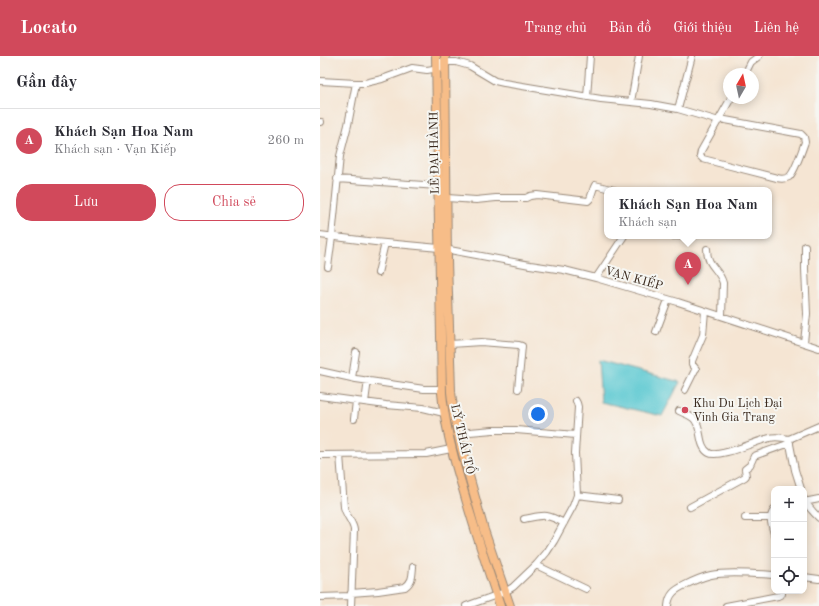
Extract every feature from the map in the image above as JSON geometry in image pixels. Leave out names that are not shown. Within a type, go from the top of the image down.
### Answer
[{"type":"main road","name":"LÊ ĐẠI HÀNH","points":[[441,62],[438,186],[443,249]]},
{"type":"main road","name":"LÊ ĐẠI HÀNH","points":[[441,62],[447,198],[443,249]]},
{"type":"main road","name":"LÝ THÁI TỔ","points":[[443,249],[450,344],[451,392],[454,416],[484,530],[510,606]]},
{"type":"main road","name":"LÝ THÁI TỔ","points":[[443,249],[442,389],[444,413],[451,449],[500,606]]},
{"type":"street","points":[[587,97],[590,56]]},
{"type":"street","points":[[632,102],[639,56]]},
{"type":"street","points":[[678,109],[692,56]]},
{"type":"street","points":[[748,68],[751,62],[759,56]]},
{"type":"street","points":[[320,81],[365,83],[382,79],[412,68],[427,70],[441,62],[456,62],[470,66],[491,79],[499,82],[587,97],[651,104],[678,109],[719,120],[801,134],[805,142],[796,166],[790,176],[785,179],[776,178],[703,159],[701,157],[701,151],[719,120],[728,104]]},
{"type":"street","points":[[328,268],[340,156],[356,83]]},
{"type":"street","points":[[337,179],[438,186]]},
{"type":"street","points":[[447,198],[476,200],[526,198],[538,195],[588,201],[595,185],[604,187]]},
{"type":"street","name":"VẠN KIẾP","points":[[320,235],[443,249],[564,270],[706,311],[819,348]]},
{"type":"street","points":[[596,278],[622,239]]},
{"type":"street","points":[[378,273],[385,243]]},
{"type":"street","points":[[804,342],[807,314],[805,246]]},
{"type":"street","points":[[707,249],[709,261],[722,277],[722,316]]},
{"type":"street","points":[[656,332],[668,300]]},
{"type":"street","points":[[685,390],[696,370],[692,364],[692,361],[702,338],[706,311]]},
{"type":"street","points":[[450,344],[487,342],[521,345],[523,348],[518,389]]},
{"type":"street","points":[[352,378],[356,352]]},
{"type":"street","points":[[320,371],[352,378],[418,388],[442,389]]},
{"type":"street","points":[[365,402],[368,380]]},
{"type":"street","points":[[320,396],[423,408],[444,413]]},
{"type":"street","points":[[354,419],[356,401]]},
{"type":"street","points":[[466,606],[505,592],[515,586],[547,552],[564,523],[575,502],[576,495],[575,454],[578,403],[576,401]]},
{"type":"street","points":[[679,411],[693,418],[698,425],[704,447],[708,453],[714,455],[770,438],[780,437],[789,441]]},
{"type":"street","points":[[690,507],[745,477],[745,469],[751,463],[754,456],[819,426]]},
{"type":"street","points":[[458,433],[516,430],[576,435]]},
{"type":"street","points":[[789,441],[800,486]]},
{"type":"street","points":[[320,456],[426,454],[451,449]]},
{"type":"street","points":[[340,455],[344,507],[354,530],[351,606]]},
{"type":"street","points":[[576,495],[618,500]]},
{"type":"street","points":[[807,501],[819,499]]},
{"type":"street","points":[[807,505],[819,518]]},
{"type":"street","points":[[771,514],[771,522]]},
{"type":"street","points":[[524,519],[546,515],[564,523]]},
{"type":"street","points":[[745,518],[770,518]]},
{"type":"street","points":[[536,565],[586,589]]},
{"type":"street","points":[[320,597],[351,595],[405,587],[412,578],[413,567]]},
{"type":"street","points":[[668,606],[672,594],[679,588],[696,580],[712,575],[726,573],[771,575]]},
{"type":"street","points":[[807,577],[819,579]]},
{"type":"street","points":[[726,606],[782,594]]},
{"type":"water","points":[[598,360],[680,382],[662,416],[601,402]]},
{"type":"place","name":"Khách Sạn Hoa Nam","points":[[688,285]]},
{"type":"place","name":"Khu Du Lịch Đại Vinh Gia Trang","points":[[685,410]]}]
